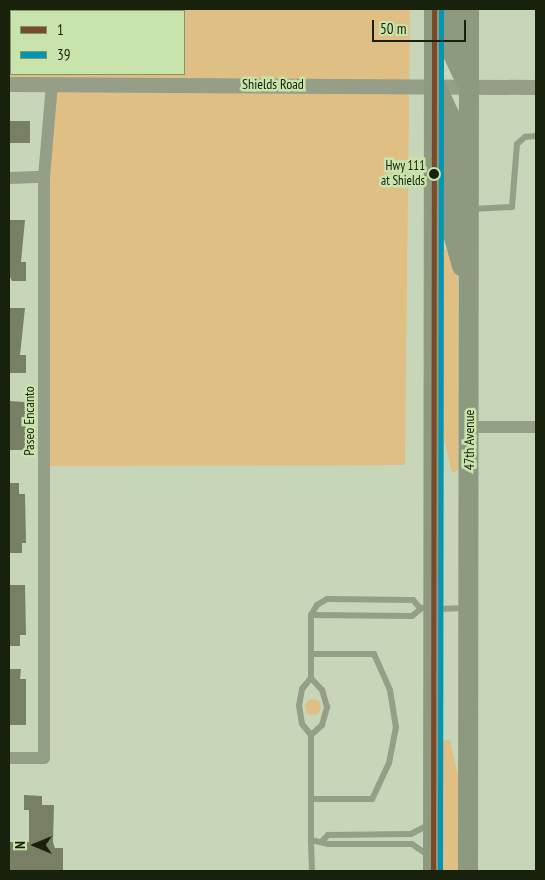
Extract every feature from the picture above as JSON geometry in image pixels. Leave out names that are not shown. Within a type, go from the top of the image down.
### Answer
[{"type":"main road","points":[[433,867],[427,609],[435,84],[434,9]]},
{"type":"main road","points":[[453,9],[454,54],[458,71],[469,85]]},
{"type":"main road","name":"47th Avenue","points":[[468,871],[469,9]]},
{"type":"main road","points":[[435,84],[450,116],[451,227],[469,288]]},
{"type":"street","name":"Shields Road","points":[[9,84],[435,84],[536,87]]},
{"type":"street","name":"Paseo Encanto","points":[[9,758],[44,758],[44,177],[52,84]]},
{"type":"street","points":[[9,178],[44,177]]},
{"type":"street","points":[[469,427],[536,427]]},
{"type":"lane","points":[[469,209],[512,207],[517,144],[525,137],[536,136]]},
{"type":"lane","points":[[312,871],[311,735],[302,724],[299,706],[302,689],[311,678],[311,615],[327,600],[413,600],[427,609]]},
{"type":"lane","points":[[311,615],[412,616],[427,609],[468,608]]},
{"type":"lane","points":[[311,654],[374,654],[390,690],[396,727],[389,763],[372,799],[311,799]]},
{"type":"lane","points":[[311,678],[322,690],[327,707],[322,725],[311,735]]},
{"type":"lane","points":[[324,840],[328,835],[411,834],[424,830],[433,818]]},
{"type":"lane","points":[[311,840],[324,840],[329,844],[412,844],[433,867]]},
{"type":"shaded area","points":[[9,9],[410,9],[405,465],[44,466],[44,177],[52,84],[9,84]]},
{"type":"shaded area","points":[[444,249],[451,249],[458,281],[458,471],[452,472],[444,439]]},
{"type":"shaded area","points":[[313,699],[319,701],[321,707],[319,713],[313,715],[307,713],[305,707],[307,701]]},
{"type":"shaded area","points":[[443,740],[450,740],[458,776],[458,871],[443,871]]},
{"type":"building","points":[[9,121],[30,121],[30,143],[9,143]]},
{"type":"building","points":[[9,220],[25,220],[21,262],[26,262],[26,281],[12,281],[9,275]]},
{"type":"building","points":[[9,308],[25,308],[20,355],[26,355],[26,373],[10,373]]},
{"type":"building","points":[[9,401],[25,402],[26,450],[9,450]]},
{"type":"building","points":[[9,483],[19,483],[19,494],[25,494],[26,543],[22,543],[22,553],[9,553]]},
{"type":"building","points":[[9,585],[25,585],[26,635],[20,635],[20,646],[9,646]]},
{"type":"building","points":[[9,669],[21,669],[20,679],[26,679],[26,725],[9,725]]},
{"type":"building","points":[[24,795],[42,796],[42,805],[54,805],[53,842],[55,848],[63,848],[63,871],[9,871],[9,842],[29,842],[29,810],[24,810]]},
{"type":"transit line","name":"1","points":[[433,871],[434,9]]},
{"type":"transit line","name":"39","points":[[440,871],[441,9]]},
{"type":"place","name":"Hwy 111 at Shields","points":[[434,174]]}]
